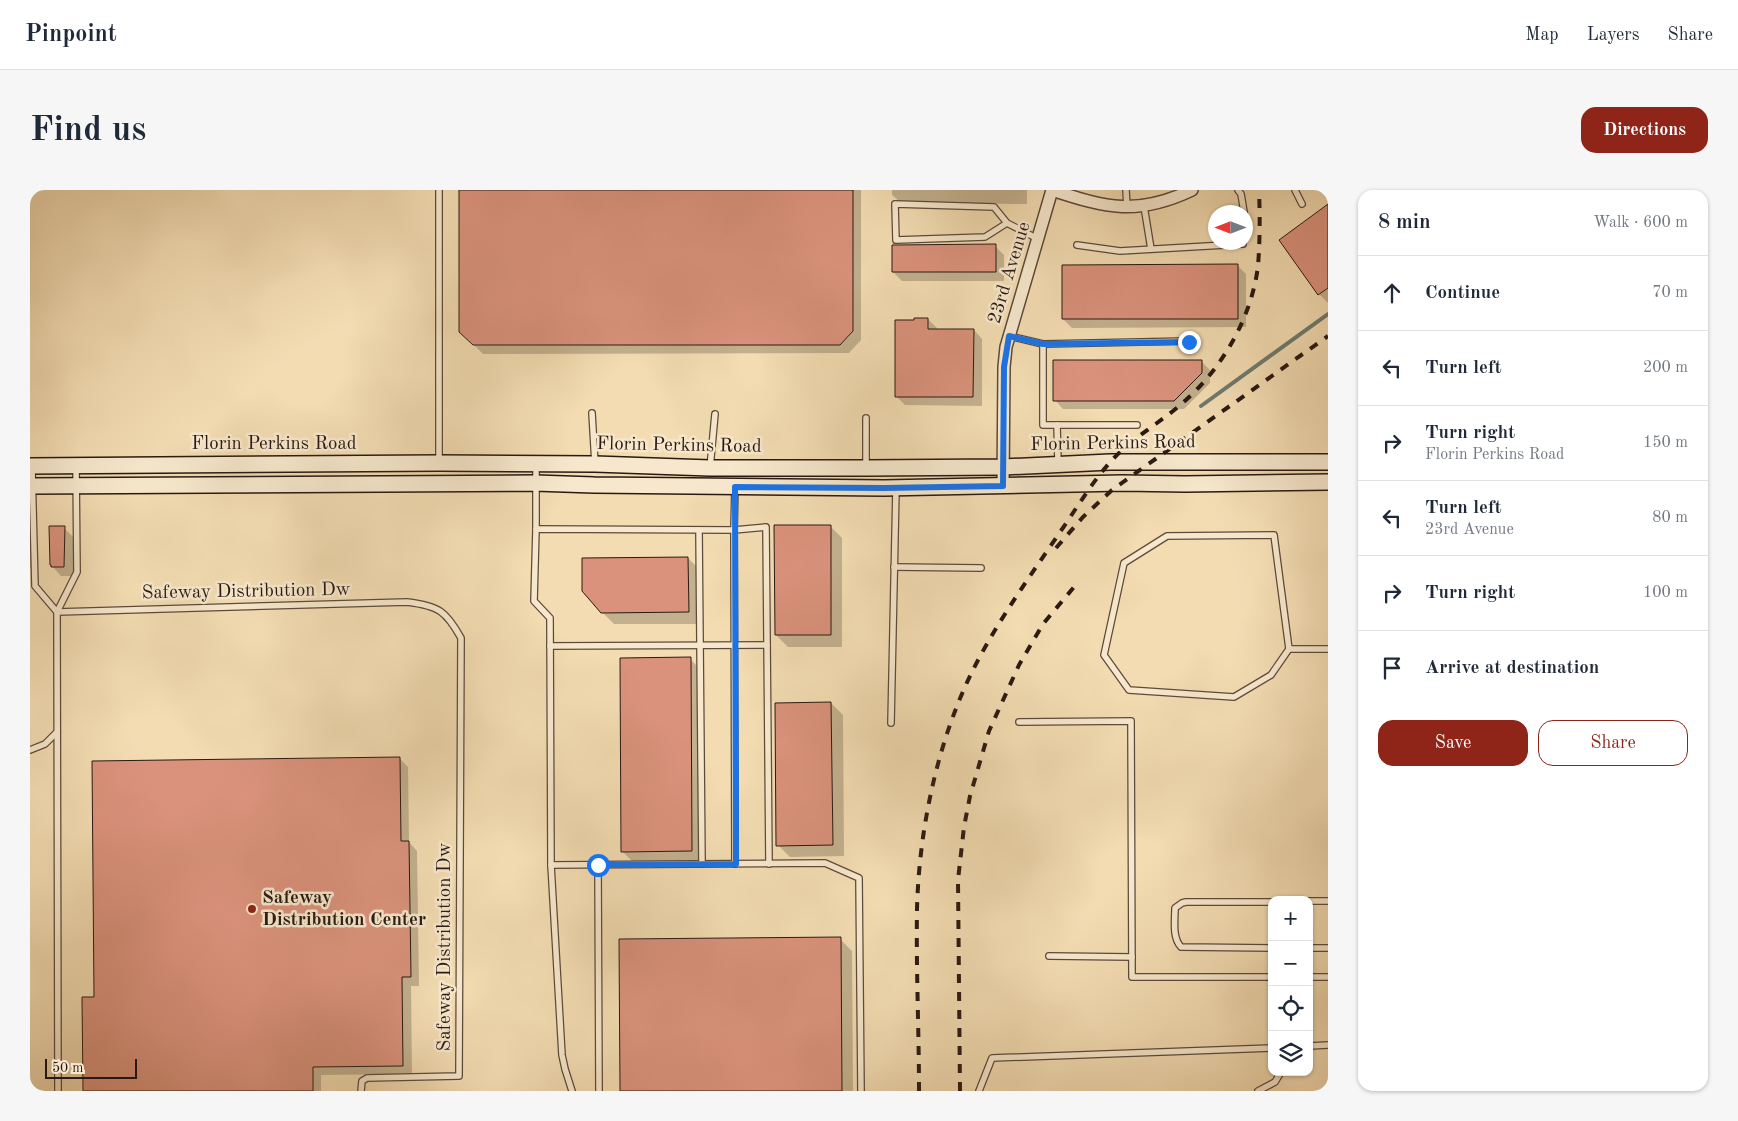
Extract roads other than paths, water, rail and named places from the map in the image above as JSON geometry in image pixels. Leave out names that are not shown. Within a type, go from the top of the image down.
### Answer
[{"type":"main road","name":"Florin Perkins Road","points":[[31,466],[439,463],[595,464],[710,468],[866,468],[1003,467],[1110,462],[1328,462]]},
{"type":"main road","name":"Florin Perkins Road","points":[[31,486],[535,483],[735,487],[896,487],[1328,482]]},
{"type":"street","points":[[1052,190],[1095,204],[1127,207],[1144,206],[1160,202],[1192,190]]},
{"type":"street","name":"23rd Avenue","points":[[1003,486],[1004,367],[1009,336],[1052,190]]},
{"type":"lane","points":[[439,190],[439,463]]},
{"type":"lane","points":[[1126,190],[1127,207]]},
{"type":"lane","points":[[1238,190],[1241,194],[1243,205]]},
{"type":"lane","points":[[1295,190],[1302,204]]},
{"type":"lane","points":[[1007,223],[985,237],[896,240],[895,204],[994,207],[1007,223],[1038,239]]},
{"type":"lane","points":[[1144,206],[1150,250]]},
{"type":"lane","points":[[1077,245],[1120,251],[1208,246]]},
{"type":"lane","points":[[1009,336],[1043,344],[1189,342]]},
{"type":"lane","points":[[1043,344],[1043,425],[1137,425]]},
{"type":"lane","points":[[592,413],[595,464]]},
{"type":"lane","points":[[710,468],[715,414]]},
{"type":"lane","points":[[866,418],[866,468]]},
{"type":"lane","points":[[1057,425],[1058,465]]},
{"type":"lane","points":[[536,464],[534,601],[550,618],[550,865],[562,1055],[572,1091]]},
{"type":"lane","points":[[58,1091],[57,612],[78,572],[76,465]]},
{"type":"lane","points":[[31,466],[35,586],[57,612]]},
{"type":"lane","points":[[735,487],[736,864]]},
{"type":"lane","points":[[891,723],[896,487]]},
{"type":"lane","points":[[536,529],[734,530],[766,527],[769,864]]},
{"type":"lane","points":[[699,530],[702,864]]},
{"type":"lane","points":[[1274,535],[1289,648],[1271,675],[1234,697],[1129,690],[1104,656],[1124,563],[1167,536],[1274,535]]},
{"type":"lane","points":[[894,567],[981,568]]},
{"type":"lane","name":"Safeway Distribution Dw","points":[[57,612],[407,602],[430,605],[450,618],[462,638],[459,1076],[367,1078],[362,1081],[360,1091]]},
{"type":"lane","points":[[550,646],[767,645]]},
{"type":"lane","points":[[1289,648],[1328,649]]},
{"type":"lane","points":[[1020,722],[1132,721],[1132,977],[1268,977]]},
{"type":"lane","points":[[30,750],[45,744],[57,732]]},
{"type":"lane","points":[[550,865],[825,863],[859,878],[861,1091]]},
{"type":"lane","points":[[598,865],[599,1091]]},
{"type":"lane","points":[[1313,901],[1328,901]]},
{"type":"lane","points":[[1268,902],[1182,902],[1175,908],[1175,934],[1178,944],[1186,948],[1268,948]]},
{"type":"lane","points":[[1313,948],[1328,948]]},
{"type":"lane","points":[[1049,956],[1132,957]]},
{"type":"lane","points":[[1313,977],[1328,977]]},
{"type":"lane","points":[[1313,1046],[1328,1046]]},
{"type":"lane","points":[[979,1091],[992,1058],[1268,1048]]},
{"type":"lane","points":[[1258,1091],[1276,1082],[1280,1076]]},
{"type":"waterway","points":[[1201,406],[1328,314]]},
{"type":"railway","points":[[919,1091],[918,879],[926,818],[948,729],[971,674],[1002,619],[1099,475],[1123,450],[1179,406],[1201,385],[1214,370],[1235,338],[1250,303],[1258,266],[1259,190]]},
{"type":"railway","points":[[1056,548],[1083,517],[1112,490],[1328,336]]},
{"type":"railway","points":[[960,1091],[958,880],[964,827],[970,796],[989,731],[1019,665],[1043,624],[1079,581]]},
{"type":"place","name":"Safeway Distribution Center","points":[[252,909]]}]
